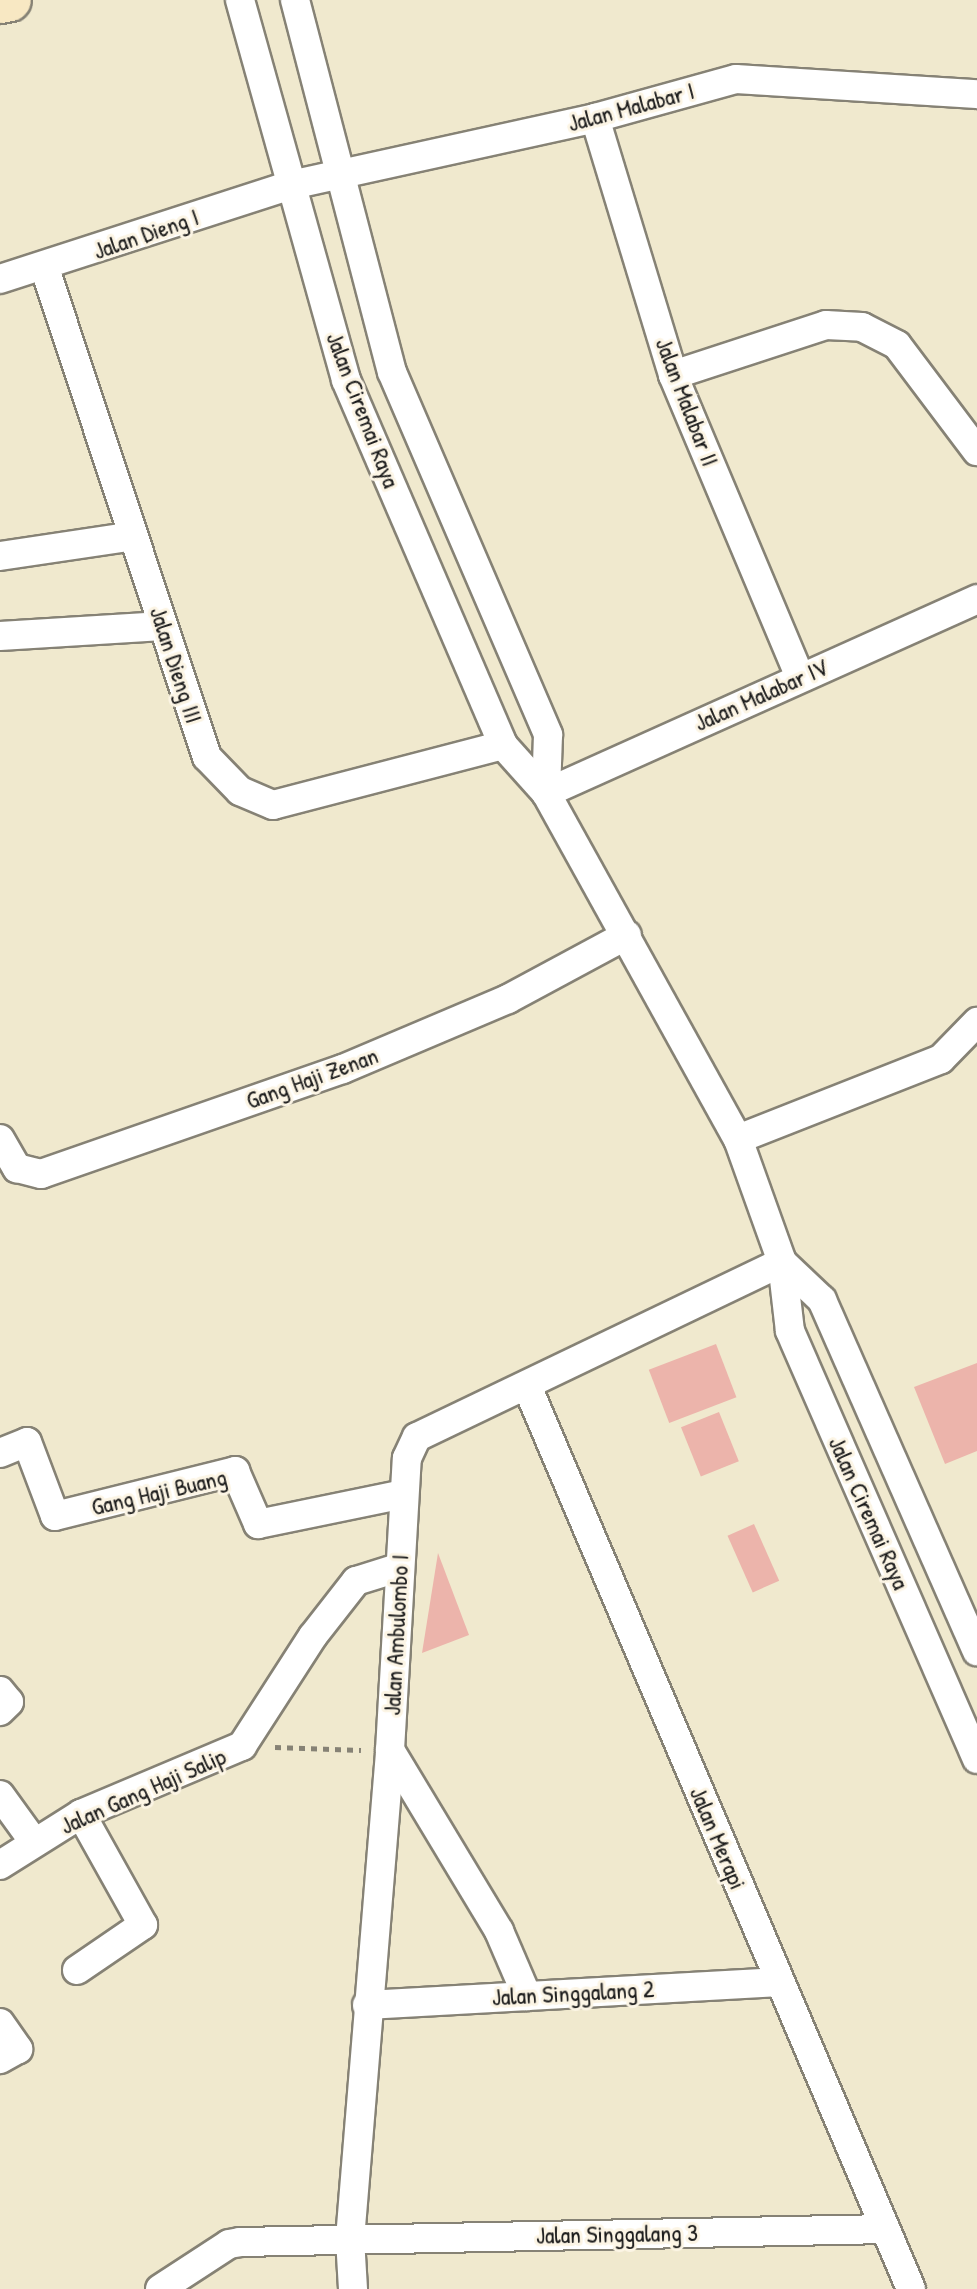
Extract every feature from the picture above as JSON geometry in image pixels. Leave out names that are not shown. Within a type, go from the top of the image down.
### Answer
[{"type":"main road","points":[[0,2],[10,0]]},
{"type":"street","name":"Jalan Ciremai Raya","points":[[240,0],[346,380],[503,745],[546,793],[738,1139],[782,1262],[790,1331],[977,1759]]},
{"type":"street","name":"Jalan Ciremai Raya","points":[[295,0],[392,372],[548,735],[546,793]]},
{"type":"street","name":"Jalan Malabar I","points":[[291,185],[595,118],[736,79],[977,94]]},
{"type":"street","name":"Jalan Malabar II","points":[[595,118],[673,375],[800,677]]},
{"type":"street","name":"Jalan Dieng I","points":[[0,279],[45,269],[291,185]]},
{"type":"street","name":"Jalan Dieng III","points":[[45,269],[207,757],[240,791],[273,805],[503,745]]},
{"type":"street","points":[[673,375],[826,325],[862,327],[897,345],[977,451]]},
{"type":"street","points":[[375,448],[418,436]]},
{"type":"street","points":[[0,556],[134,536]]},
{"type":"street","name":"Jalan Malabar IV","points":[[546,793],[977,599]]},
{"type":"street","points":[[0,636],[163,626]]},
{"type":"street","name":"Gang Haji Zenan","points":[[0,1139],[17,1168],[41,1174],[343,1069],[508,999],[627,935]]},
{"type":"street","points":[[738,1139],[941,1059],[977,1022]]},
{"type":"street","name":"Jalan Ciremai Raya","points":[[782,1262],[822,1300],[977,1651]]},
{"type":"street","name":"Jalan Ambulombo I","points":[[353,2289],[350,2239],[390,1750],[398,1568],[407,1458],[417,1437],[782,1262]]},
{"type":"street","name":"Jalan Merapi","points":[[527,1386],[911,2289]]},
{"type":"street","name":"Gang Haji Buang","points":[[0,1453],[27,1442],[55,1516],[235,1471],[258,1524],[404,1494]]},
{"type":"street","name":"Jalan Gang Haji Salip","points":[[0,1865],[81,1814],[242,1746],[313,1636],[356,1581],[398,1568]]},
{"type":"street","points":[[0,1691],[9,1702],[0,1711]]},
{"type":"street","points":[[390,1750],[499,1931],[527,1996]]},
{"type":"street","points":[[0,1795],[34,1842]]},
{"type":"street","points":[[77,1970],[143,1925],[81,1814]]},
{"type":"street","name":"Jalan Singgalang 2","points":[[367,2005],[779,1982]]},
{"type":"street","points":[[0,2023],[18,2049],[0,2059]]},
{"type":"street","name":"Jalan Singgalang 3","points":[[350,2239],[885,2229]]},
{"type":"street","points":[[160,2289],[229,2244],[350,2239]]},
{"type":"path","points":[[242,1746],[390,1750]]},
{"type":"building","points":[[716,1344],[736,1397],[669,1423],[649,1370]]},
{"type":"building","points":[[977,1363],[977,1451],[945,1464],[914,1387]]},
{"type":"building","points":[[719,1412],[739,1461],[701,1476],[681,1427]]},
{"type":"building","points":[[754,1524],[779,1581],[753,1592],[728,1536]]},
{"type":"building","points":[[438,1553],[469,1635],[422,1653]]}]
